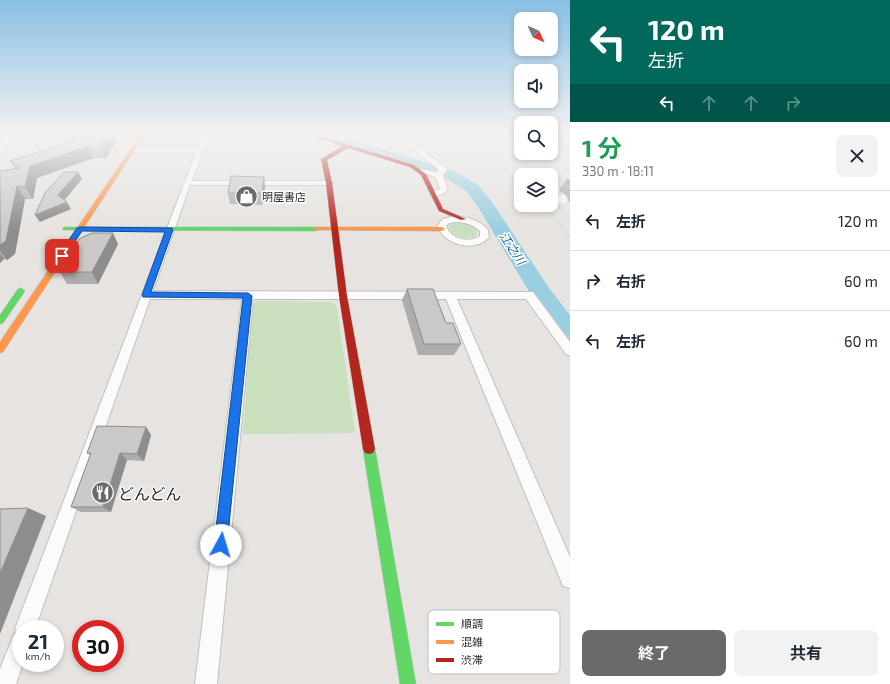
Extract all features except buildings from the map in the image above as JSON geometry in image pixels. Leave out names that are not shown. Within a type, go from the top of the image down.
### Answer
[{"type":"main road","points":[[0,349],[122,166]]},
{"type":"main road","points":[[325,166],[329,183],[343,296],[408,684]]},
{"type":"main road","points":[[410,166],[420,171],[434,194],[441,210],[463,219]]},
{"type":"main road","points":[[73,218],[63,232],[80,229],[442,230]]},
{"type":"main road","points":[[0,321],[26,284]]},
{"type":"street","points":[[28,620],[194,166]]},
{"type":"street","points":[[439,166],[443,169],[443,171],[439,175]]},
{"type":"street","points":[[420,171],[439,175]]},
{"type":"street","points":[[434,194],[444,190],[439,175]]},
{"type":"street","points":[[187,183],[329,183]]},
{"type":"street","points":[[463,219],[481,227],[485,234],[482,240],[472,242],[460,241],[448,236],[442,230],[441,226],[446,221],[463,219]]},
{"type":"street","points":[[146,295],[529,295],[570,351]]},
{"type":"street","points":[[450,295],[570,579]]},
{"type":"street","points":[[206,684],[248,296]]},
{"type":"street","points":[[5,684],[12,665]]},
{"type":"green space","points":[[460,222],[469,224],[475,228],[477,235],[470,238],[463,238],[449,231],[448,228],[450,224]]},
{"type":"green space","points":[[256,301],[331,302],[337,307],[355,433],[243,434],[252,306]]},
{"type":"waterway","name":"江之川","points":[[423,166],[437,170]]},
{"type":"waterway","name":"江之川","points":[[447,173],[472,188],[486,206],[541,293],[570,333]]},
{"type":"railway","points":[[558,205],[570,220]]},
{"type":"railway","points":[[550,212],[570,237]]},
{"type":"traffic: fast","points":[[65,229],[316,229]]},
{"type":"traffic: fast","points":[[0,321],[21,291]]},
{"type":"traffic: fast","points":[[369,449],[408,684]]},
{"type":"traffic: slow","points":[[0,349],[122,166]]},
{"type":"traffic: slow","points":[[316,229],[442,229]]},
{"type":"traffic: jam","points":[[325,166],[329,183],[343,296],[369,449]]},
{"type":"traffic: jam","points":[[412,166],[423,174],[441,210],[463,219]]},
{"type":"place","name":"明屋書店","points":[[247,196]]},
{"type":"place","name":"どんどん","points":[[102,493]]},
{"type":"route","points":[[62,256],[80,229],[170,230],[146,295],[248,296],[221,545]]}]
